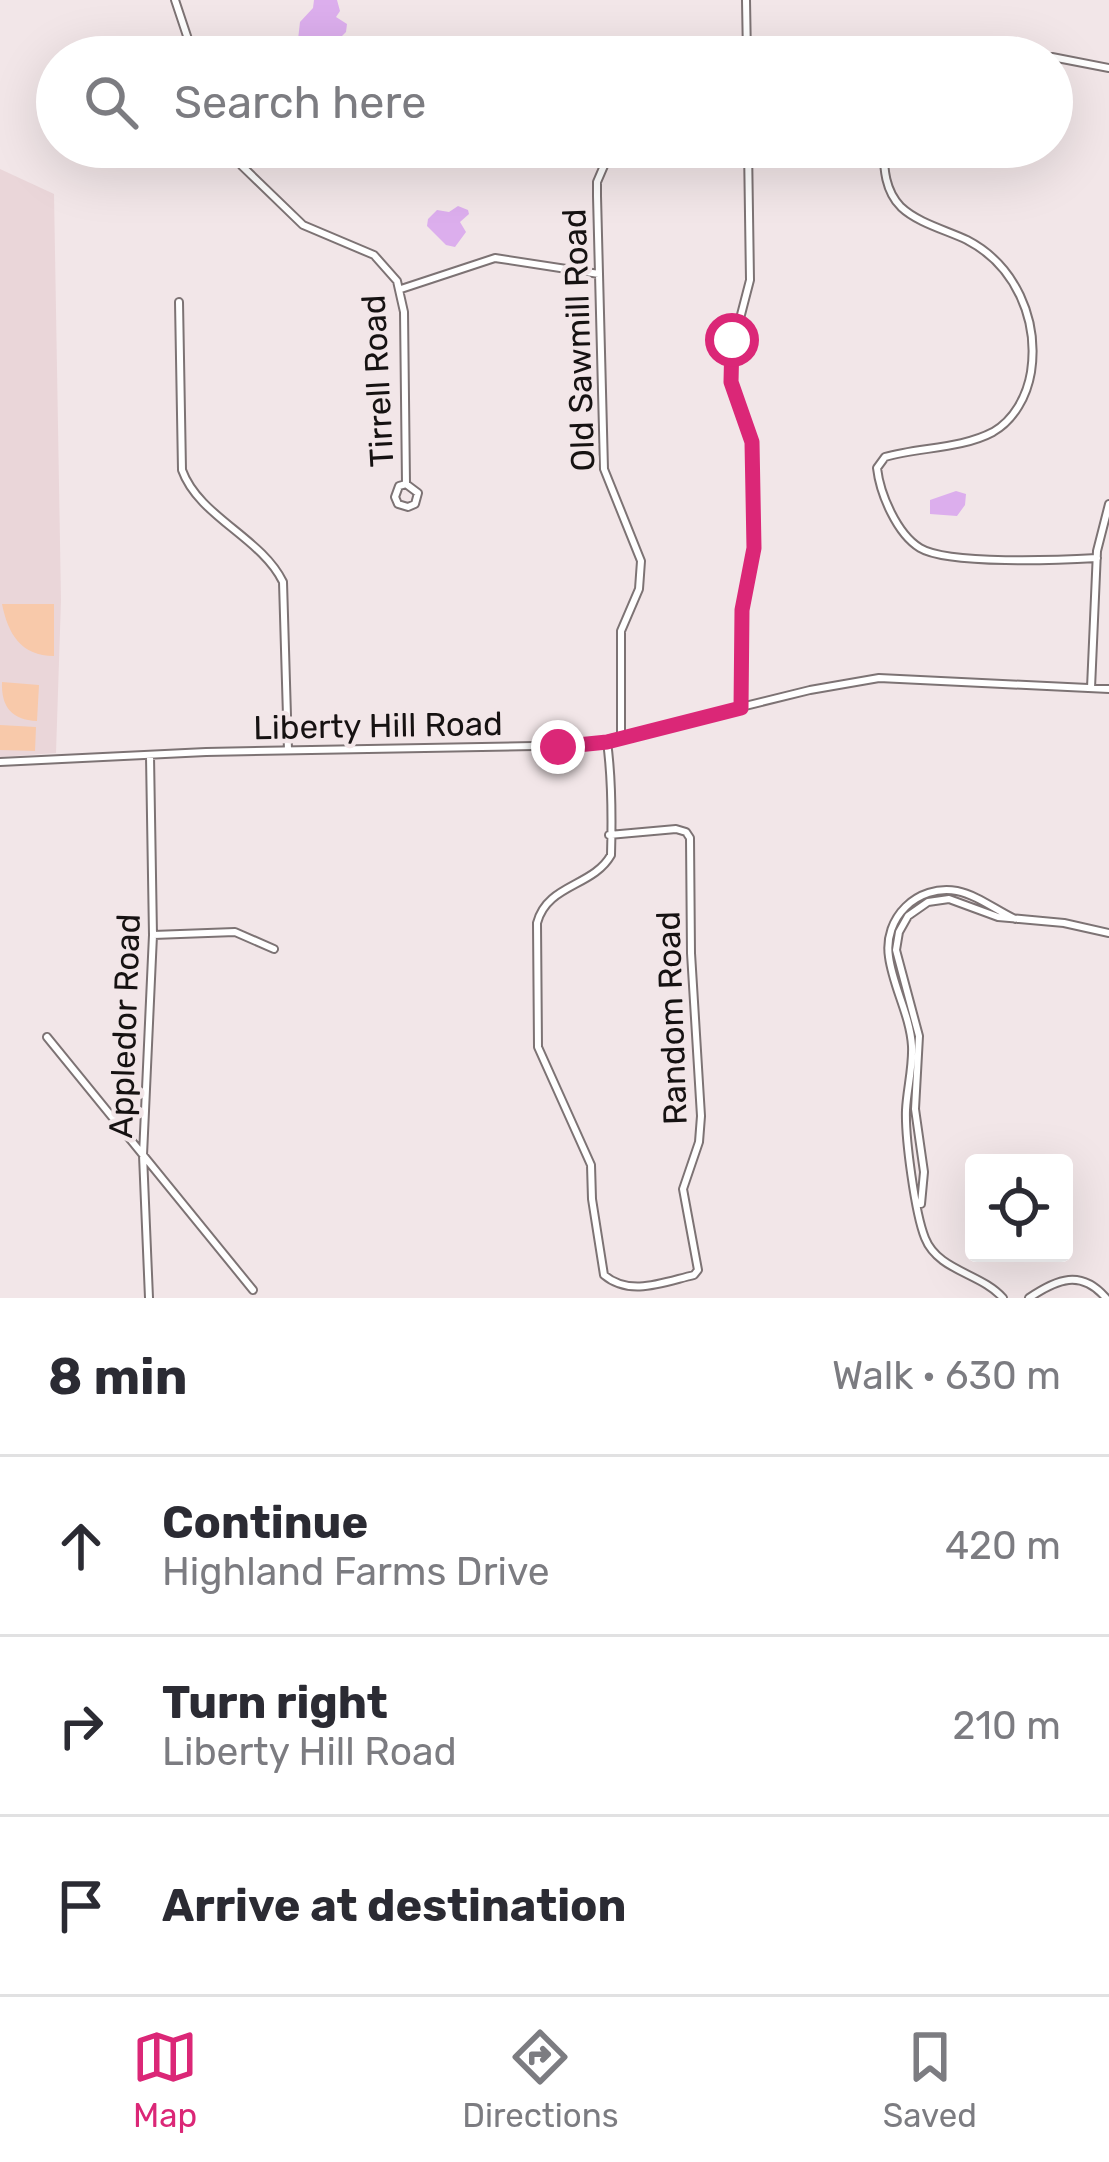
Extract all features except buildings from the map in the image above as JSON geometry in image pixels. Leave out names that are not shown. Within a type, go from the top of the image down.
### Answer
[{"type":"street","points":[[175,0],[187,36]]},
{"type":"street","points":[[746,0],[747,36]]},
{"type":"street","points":[[1073,61],[1109,68]]},
{"type":"street","name":"Tirrell Road","points":[[244,168],[303,225],[374,255],[401,289],[406,484]]},
{"type":"street","name":"Old Sawmill Road","points":[[603,168],[597,182],[604,470],[641,561],[639,589],[621,631],[621,739]]},
{"type":"street","points":[[741,708],[742,610],[754,548],[752,442],[731,382],[729,362],[750,280],[748,168]]},
{"type":"street","points":[[884,168],[896,202],[907,212],[983,249],[1012,280],[1028,318],[1033,360],[1022,401],[1010,418],[974,439],[885,457],[877,468],[883,494],[907,537],[930,553],[1096,558]]},
{"type":"street","points":[[401,289],[495,258],[599,274]]},
{"type":"street","points":[[179,302],[182,470],[191,488],[272,565],[283,582],[288,750]]},
{"type":"street","points":[[1091,688],[1096,558],[1109,504]]},
{"type":"street","name":"Liberty Hill Road","points":[[0,762],[288,750],[558,747],[621,739],[810,689],[879,678],[1109,689]]},
{"type":"street","points":[[607,742],[609,836]]},
{"type":"street","name":"Appledor Road","points":[[149,1298],[143,1155],[153,935],[150,755]]},
{"type":"street","name":"Random Road","points":[[676,829],[690,838],[700,1116],[698,1142],[682,1189],[697,1262],[694,1275],[634,1286],[620,1286],[604,1275],[591,1165],[538,1047],[538,916],[550,898],[604,867],[612,848],[609,836],[676,829]]},
{"type":"street","points":[[1003,1298],[980,1279],[934,1254],[924,1236],[920,1216],[924,1172],[912,1128],[920,1049],[896,950],[899,932],[910,907],[949,898],[998,917],[1109,933]]},
{"type":"street","points":[[153,935],[235,932],[274,949]]},
{"type":"street","points":[[46,1037],[254,1290]]},
{"type":"street","points":[[1029,1298],[1053,1282],[1074,1278],[1094,1286],[1106,1298]]},
{"type":"shaded area","points":[[314,0],[337,0],[340,11],[336,17],[347,24],[346,32],[342,36],[298,36],[300,22]]},
{"type":"shaded area","points":[[0,169],[54,194],[61,600],[56,753],[0,757]]},
{"type":"shaded area","points":[[458,206],[469,214],[460,222],[466,232],[455,247],[446,245],[427,226],[437,210],[449,212]]},
{"type":"shaded area","points":[[956,491],[966,494],[957,516],[930,514],[930,500]]},
{"type":"shaded area","points":[[2,604],[54,604],[54,656],[33,652],[18,641]]},
{"type":"shaded area","points":[[2,682],[39,685],[37,721],[10,710]]},
{"type":"shaded area","points":[[0,725],[36,727],[35,751],[0,750]]},
{"type":"route","points":[[558,747],[607,742],[741,708],[742,610],[754,548],[752,442],[731,382],[732,340]]}]
